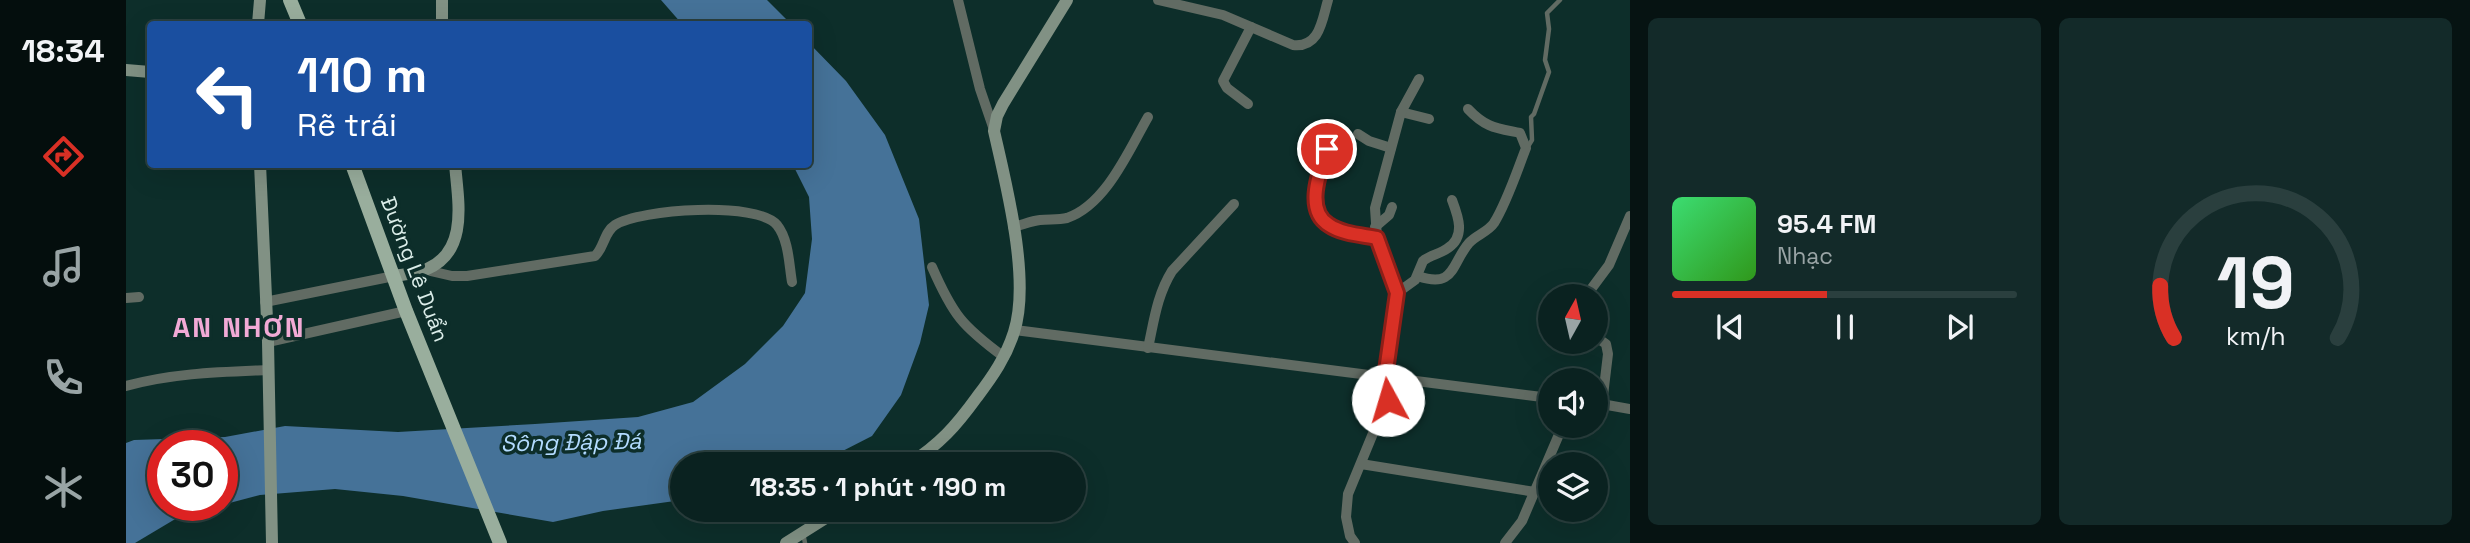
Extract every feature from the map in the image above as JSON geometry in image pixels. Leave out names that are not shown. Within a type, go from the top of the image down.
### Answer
[{"type":"main road","points":[[290,0],[299,21]]},
{"type":"main road","name":"Đường Lê Duẩn","points":[[354,168],[406,311],[500,543]]},
{"type":"street","points":[[258,21],[260,0]]},
{"type":"street","points":[[442,0],[442,21]]},
{"type":"street","points":[[927,452],[954,428],[999,368],[1015,330],[1020,295],[1013,227],[994,131],[980,89],[958,0]]},
{"type":"street","points":[[994,131],[1003,104],[1067,0]]},
{"type":"street","points":[[1158,0],[1208,10],[1293,45],[1308,44],[1319,32],[1328,0]]},
{"type":"street","points":[[1248,104],[1227,88],[1223,81],[1251,27]]},
{"type":"street","points":[[126,70],[147,72]]},
{"type":"street","points":[[1355,543],[1350,536],[1346,506],[1348,494],[1390,379],[1397,293],[1377,238],[1377,196],[1401,112],[1419,79]]},
{"type":"street","points":[[1418,276],[1436,279],[1446,277],[1454,270],[1469,243],[1494,222],[1526,148],[1520,134],[1491,127],[1468,109]]},
{"type":"street","points":[[1401,112],[1429,119]]},
{"type":"street","points":[[1013,227],[1035,221],[1065,218],[1087,206],[1114,177],[1148,117]]},
{"type":"street","points":[[1334,127],[1320,170],[1316,195],[1317,211],[1328,225],[1345,232],[1377,238]]},
{"type":"street","points":[[1358,134],[1369,141],[1391,148]]},
{"type":"street","points":[[260,168],[268,342],[272,543]]},
{"type":"street","points":[[426,270],[445,257],[456,239],[458,206],[455,168]]},
{"type":"street","points":[[1397,293],[1418,276],[1423,261],[1448,248],[1458,236],[1460,223],[1452,200]]},
{"type":"street","points":[[1148,348],[1158,298],[1165,282],[1234,204]]},
{"type":"street","points":[[1375,227],[1389,215],[1392,207]]},
{"type":"street","points":[[265,302],[426,270],[452,276],[467,276],[595,256],[608,232],[617,224],[668,213],[705,209],[748,212],[764,216],[776,225],[785,242],[792,282]]},
{"type":"street","points":[[1595,284],[1609,265],[1630,216]]},
{"type":"street","points":[[932,267],[958,319],[1004,357]]},
{"type":"street","points":[[126,298],[139,298]]},
{"type":"street","points":[[268,342],[406,311]]},
{"type":"street","points":[[1015,330],[1538,397]]},
{"type":"street","points":[[126,386],[184,373],[268,370]]},
{"type":"street","points":[[1608,405],[1630,409]]},
{"type":"street","points":[[1505,543],[1522,521],[1558,438]]},
{"type":"street","points":[[1361,464],[1535,492]]},
{"type":"street","points":[[786,543],[804,538],[824,522]]},
{"type":"lane","points":[[1526,148],[1532,140],[1531,117],[1549,72],[1545,60],[1549,29],[1547,13],[1560,0]]},
{"type":"water","points":[[661,0],[767,0],[788,21],[679,21]]},
{"type":"water","name":"Sông Đập Đá","points":[[812,46],[846,81],[885,135],[919,219],[929,305],[920,343],[901,395],[872,436],[841,452],[670,452],[670,502],[603,511],[553,522],[403,496],[335,489],[260,495],[238,501],[238,435],[285,426],[398,432],[638,417],[693,402],[745,364],[783,326],[805,293],[812,239],[809,197],[794,168],[812,168]]},
{"type":"water","points":[[147,440],[147,521],[172,521],[135,543],[126,543],[126,443]]},
{"type":"district","name":"AN NHƠN","points":[[239,327]]},
{"type":"route","points":[[1327,149],[1320,170],[1316,195],[1317,211],[1328,225],[1345,232],[1377,238],[1397,293],[1385,378],[1395,380],[1388,400]]}]
